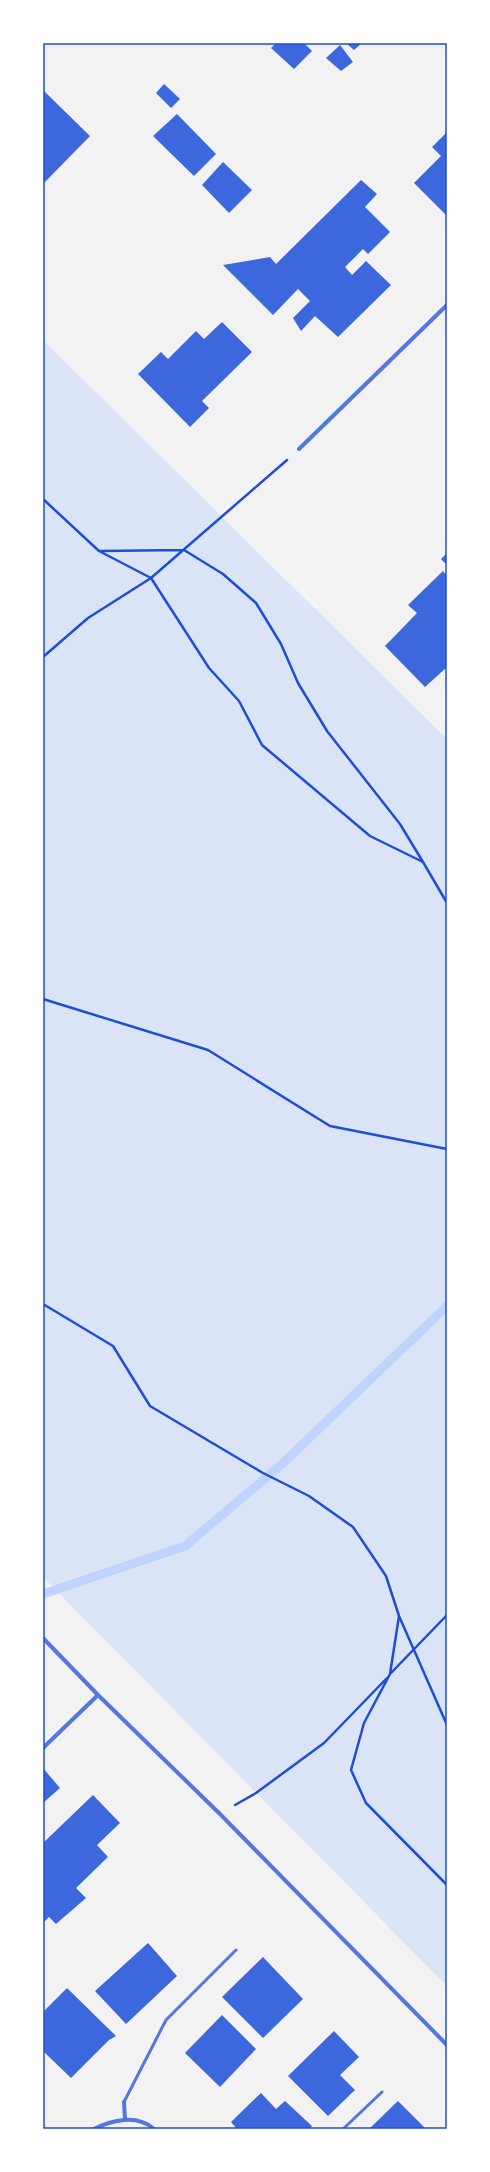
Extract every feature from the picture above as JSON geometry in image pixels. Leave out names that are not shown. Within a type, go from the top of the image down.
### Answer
[{"type":"street","points":[[299,449],[447,305]]},
{"type":"street","points":[[43,1638],[98,1695],[220,1814],[447,2046]]},
{"type":"street","points":[[43,1748],[98,1695]]},
{"type":"street","points":[[124,2102],[125,2120]]},
{"type":"street","points":[[94,2129],[108,2121],[131,2119],[148,2123],[154,2129]]},
{"type":"lane","points":[[124,2102],[166,2020],[236,1950]]},
{"type":"lane","points":[[343,2129],[382,2092]]},
{"type":"path","points":[[43,657],[88,618],[151,578],[299,449]]},
{"type":"path","points":[[43,499],[99,551],[151,578],[209,668],[239,701],[262,745],[370,836],[423,862]]},
{"type":"path","points":[[99,551],[184,550],[223,574],[256,603],[282,644],[298,683],[327,731],[400,824],[447,903]]},
{"type":"path","points":[[43,999],[208,1050],[330,1126],[447,1149]]},
{"type":"path","points":[[43,1304],[113,1346],[150,1406],[263,1473],[309,1496],[353,1527],[386,1576],[399,1616],[415,1649],[447,1724]]},
{"type":"path","points":[[220,1814],[256,1793],[324,1743],[447,1615]]},
{"type":"path","points":[[399,1616],[390,1674],[364,1723],[351,1770],[366,1803],[447,1885]]},
{"type":"shaded area","points":[[43,340],[447,739],[447,1986],[43,1577]]},
{"type":"building","points":[[276,43],[304,43],[312,51],[294,69],[271,48]]},
{"type":"building","points":[[346,43],[362,43],[354,50]]},
{"type":"building","points":[[340,45],[353,62],[341,71],[326,58]]},
{"type":"building","points":[[164,84],[180,99],[171,108],[156,93]]},
{"type":"building","points":[[43,90],[90,136],[43,184]]},
{"type":"building","points":[[177,114],[216,154],[194,176],[153,136]]},
{"type":"building","points":[[447,132],[447,216],[414,183],[441,156],[432,147]]},
{"type":"building","points":[[223,162],[252,190],[229,213],[202,185]]},
{"type":"building","points":[[361,180],[377,194],[365,207],[390,232],[368,254],[363,249],[345,267],[352,275],[366,261],[391,285],[338,337],[315,316],[301,331],[293,318],[310,301],[298,289],[273,315],[223,265],[270,257],[276,264]]},
{"type":"building","points":[[222,322],[252,352],[202,401],[209,408],[190,427],[138,374],[161,352],[168,359],[196,331],[204,339]]},
{"type":"building","points":[[447,553],[447,565],[441,559]]},
{"type":"building","points":[[443,571],[447,576],[447,667],[425,687],[385,646],[417,613],[408,605]]},
{"type":"building","points":[[43,1768],[60,1788],[43,1803]]},
{"type":"building","points":[[93,1795],[120,1823],[97,1845],[108,1857],[76,1888],[86,1898],[56,1924],[49,1917],[43,1923],[43,1843]]},
{"type":"building","points":[[148,1943],[177,1976],[126,2024],[95,1991]]},
{"type":"building","points":[[263,1957],[303,1999],[263,2038],[222,1997]]},
{"type":"building","points":[[67,1988],[116,2036],[109,2040],[71,2078],[43,2051],[43,2012]]},
{"type":"building","points":[[222,2015],[256,2049],[220,2087],[185,2053]]},
{"type":"building","points":[[334,2031],[359,2057],[340,2075],[355,2090],[328,2116],[288,2076]]},
{"type":"building","points":[[261,2093],[276,2109],[285,2101],[312,2126],[309,2129],[237,2129],[231,2122]]},
{"type":"building","points":[[398,2101],[426,2129],[369,2129]]},
{"type":"waterway","points":[[43,1594],[185,1546],[281,1465],[447,1306]]}]
